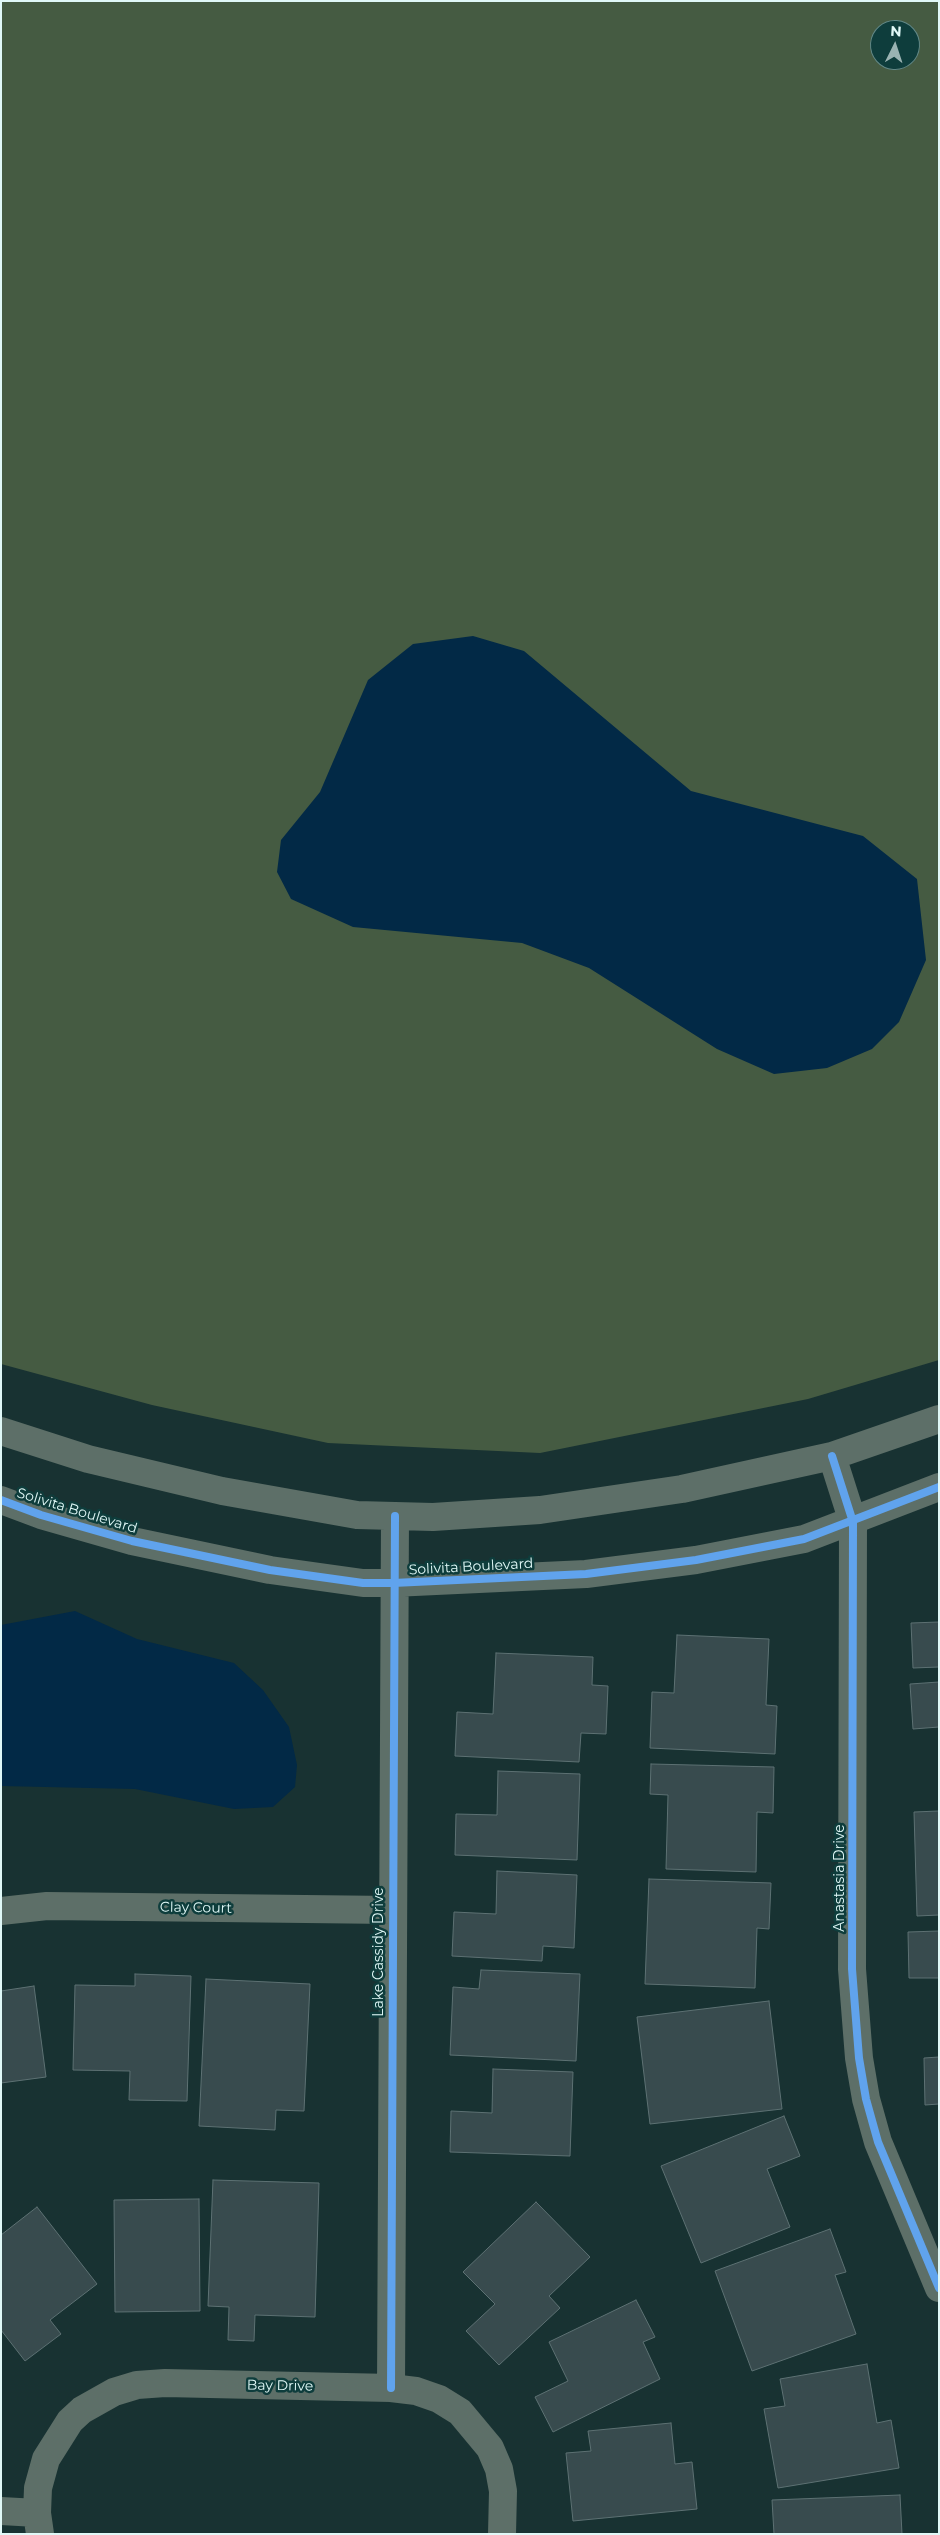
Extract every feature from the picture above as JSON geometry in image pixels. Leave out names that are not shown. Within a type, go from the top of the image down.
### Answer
[{"type":"street","points":[[1,1430],[88,1459],[222,1491],[357,1515],[433,1517],[540,1510],[682,1489],[832,1456],[939,1419]]},
{"type":"street","name":"Anastasia Drive","points":[[832,1456],[853,1522],[852,1968],[858,2058],[866,2099],[878,2142],[939,2288]]},
{"type":"street","name":"Solivita Boulevard","points":[[1,1500],[41,1515],[132,1541],[270,1570],[363,1583],[393,1583],[586,1574],[696,1560],[804,1539],[853,1522],[939,1487]]},
{"type":"street","name":"Lake Cassidy Drive","points":[[391,2388],[391,1910],[395,1516]]},
{"type":"street","name":"Clay Court","points":[[1,1911],[47,1906],[391,1910]]},
{"type":"street","name":"Bay Drive","points":[[1,2511],[39,2524],[40,2481],[46,2459],[57,2439],[70,2421],[82,2410],[114,2392],[137,2385],[165,2383],[391,2388],[416,2391],[440,2399],[460,2412],[476,2429],[490,2448],[499,2469],[504,2516],[502,2534]]},
{"type":"green space","points":[[1,1],[939,1],[939,1360],[808,1399],[540,1453],[328,1443],[152,1405],[1,1364]]},
{"type":"water","points":[[473,636],[524,651],[691,791],[863,836],[917,879],[926,960],[899,1022],[872,1049],[827,1068],[774,1074],[717,1049],[589,968],[522,943],[353,927],[291,899],[277,872],[281,840],[320,792],[368,680],[413,644]]},
{"type":"water","points":[[75,1611],[137,1639],[234,1663],[263,1690],[289,1727],[297,1765],[295,1787],[273,1807],[234,1809],[135,1789],[1,1786],[1,1625]]},
{"type":"building","points":[[939,1622],[939,1667],[913,1668],[911,1623]]},
{"type":"building","points":[[677,1635],[769,1639],[766,1705],[777,1706],[775,1754],[650,1748],[652,1692],[674,1693]]},
{"type":"building","points":[[496,1653],[593,1657],[592,1685],[608,1686],[606,1734],[581,1733],[579,1762],[455,1756],[457,1712],[493,1714]]},
{"type":"building","points":[[939,1682],[939,1727],[913,1729],[910,1684]]},
{"type":"building","points":[[651,1764],[774,1767],[773,1813],[757,1812],[756,1872],[666,1869],[668,1795],[650,1794]]},
{"type":"building","points":[[498,1771],[580,1774],[577,1860],[455,1855],[456,1814],[497,1815]]},
{"type":"building","points":[[939,1811],[939,1915],[917,1916],[914,1812]]},
{"type":"building","points":[[497,1871],[577,1875],[574,1948],[543,1946],[542,1961],[452,1956],[454,1912],[496,1914]]},
{"type":"building","points":[[649,1879],[771,1883],[769,1929],[757,1928],[755,1988],[645,1984]]},
{"type":"building","points":[[939,1931],[939,1978],[909,1978],[908,1932]]},
{"type":"building","points":[[481,1970],[580,1974],[576,2061],[450,2055],[453,1987],[479,1989]]},
{"type":"building","points":[[135,1974],[191,1976],[187,2101],[129,2100],[130,2071],[73,2070],[75,1985],[135,1986]]},
{"type":"building","points":[[206,1979],[310,1984],[304,2111],[276,2110],[275,2130],[199,2126]]},
{"type":"building","points":[[34,1986],[46,2077],[1,2083],[1,1991]]},
{"type":"building","points":[[769,2001],[782,2109],[650,2124],[637,2017]]},
{"type":"building","points":[[939,2057],[939,2104],[925,2105],[924,2058]]},
{"type":"building","points":[[493,2069],[573,2072],[570,2156],[450,2152],[451,2111],[492,2113]]},
{"type":"building","points":[[784,2116],[800,2156],[767,2169],[790,2227],[701,2263],[661,2166]]},
{"type":"building","points":[[213,2180],[319,2183],[315,2317],[255,2315],[254,2341],[228,2340],[229,2307],[208,2306]]},
{"type":"building","points":[[199,2199],[200,2311],[115,2312],[114,2200]]},
{"type":"building","points":[[536,2202],[590,2257],[549,2296],[560,2308],[499,2365],[466,2331],[495,2304],[463,2272]]},
{"type":"building","points":[[37,2207],[97,2284],[50,2320],[61,2334],[25,2361],[1,2330],[1,2235]]},
{"type":"building","points":[[830,2229],[846,2272],[835,2275],[856,2334],[752,2371],[715,2271]]},
{"type":"building","points":[[636,2300],[655,2337],[643,2342],[660,2379],[553,2432],[535,2397],[568,2381],[549,2342]]},
{"type":"building","points":[[867,2364],[877,2423],[891,2420],[899,2468],[778,2488],[764,2409],[785,2406],[780,2379]]},
{"type":"building","points":[[671,2423],[675,2464],[692,2462],[697,2509],[573,2521],[566,2453],[591,2451],[588,2431]]},
{"type":"building","points":[[900,2495],[902,2534],[774,2534],[772,2500]]},
{"type":"cycle path","points":[[832,1456],[853,1522],[852,1969],[859,2058],[866,2099],[878,2142],[939,2288]]},
{"type":"cycle path","points":[[1,1500],[41,1515],[132,1541],[270,1570],[363,1583],[393,1583],[586,1574],[696,1560],[804,1539],[939,1487]]},
{"type":"cycle path","points":[[391,2388],[395,1516]]}]
